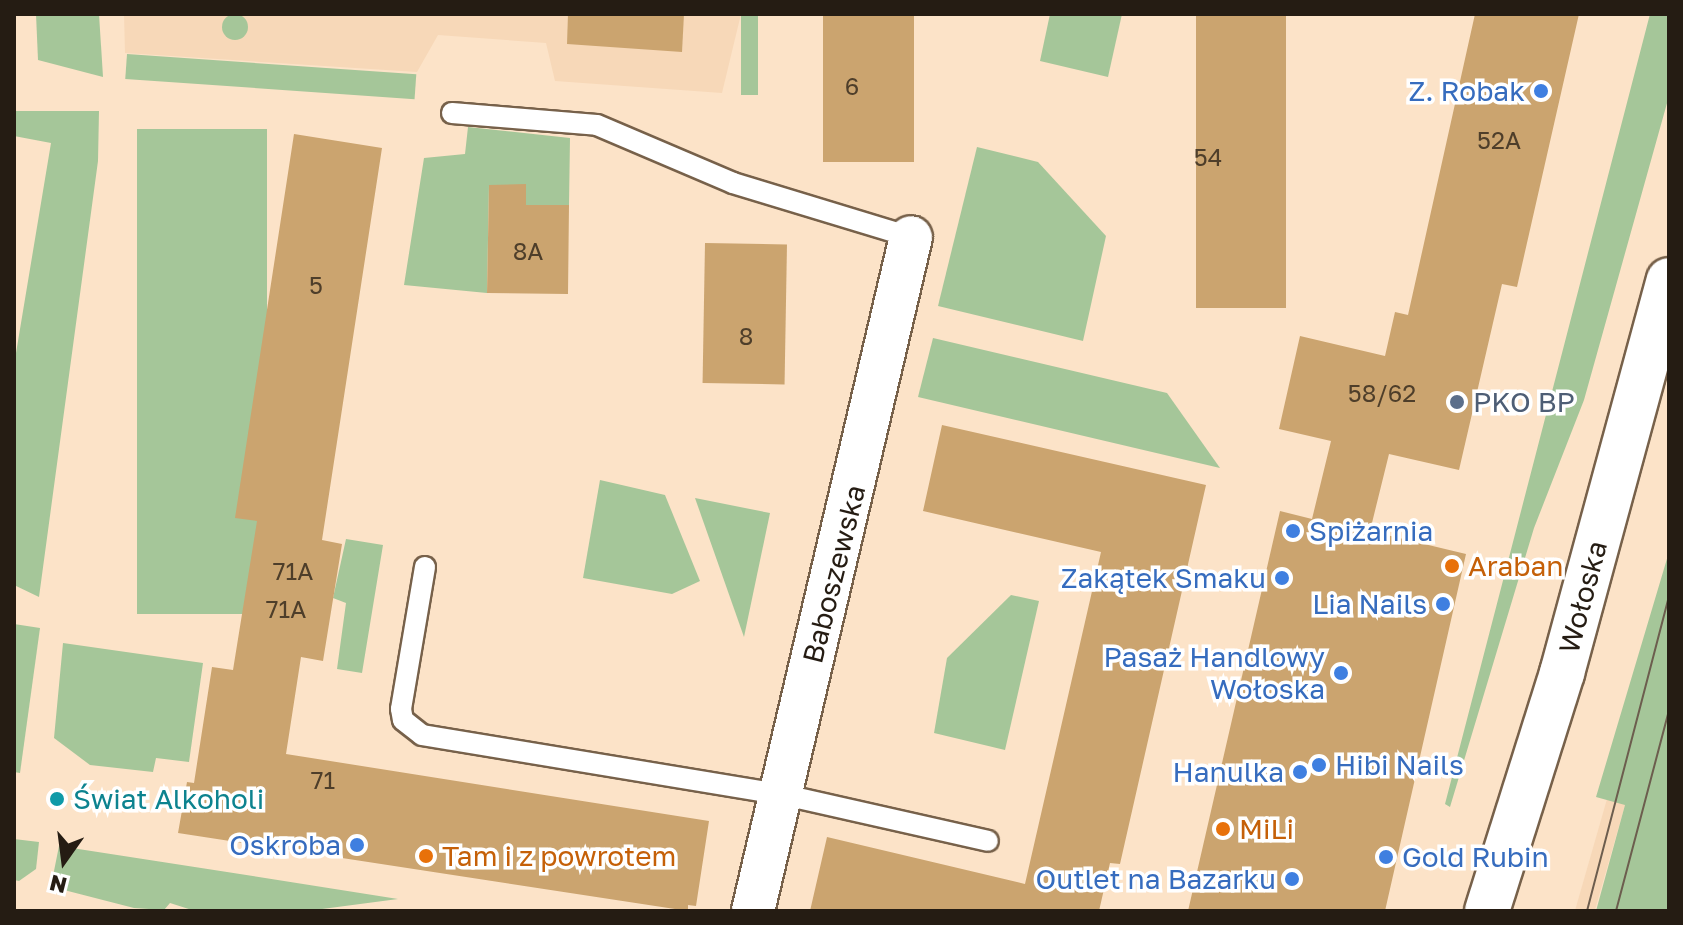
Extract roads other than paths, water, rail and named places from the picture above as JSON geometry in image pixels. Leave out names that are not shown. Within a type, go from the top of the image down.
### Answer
[{"type":"main road","name":"Wołoska","points":[[1487,911],[1562,673],[1669,280]]},
{"type":"street","name":"Baboszewska","points":[[753,911],[911,237]]},
{"type":"lane","points":[[452,113],[597,125],[733,183],[911,237]]},
{"type":"lane","points":[[425,567],[401,709],[412,730],[780,794],[988,841]]},
{"type":"tram line","points":[[1587,911],[1669,596]]},
{"type":"tram line","points":[[1616,911],[1669,711]]},
{"type":"place","name":"Z. Robak","points":[[1541,91]]},
{"type":"place","name":"PKO BP","points":[[1457,402]]},
{"type":"place","name":"Spiżarnia","points":[[1293,531]]},
{"type":"place","name":"Araban","points":[[1452,566]]},
{"type":"place","name":"Zakątek Smaku","points":[[1282,578]]},
{"type":"place","name":"Lia Nails","points":[[1443,604]]},
{"type":"place","name":"Pasaż Handlowy Wołoska","points":[[1341,673]]},
{"type":"place","name":"Hibi Nails","points":[[1319,765]]},
{"type":"place","name":"Hanulka","points":[[1300,772]]},
{"type":"place","name":"Świat Alkoholi","points":[[57,799]]},
{"type":"place","name":"MiLi","points":[[1223,829]]},
{"type":"place","name":"Oskroba","points":[[357,845]]},
{"type":"place","name":"Tam i z powrotem","points":[[426,856]]},
{"type":"place","name":"Gold Rubin","points":[[1386,857]]},
{"type":"place","name":"Outlet na Bazarku","points":[[1292,879]]}]
